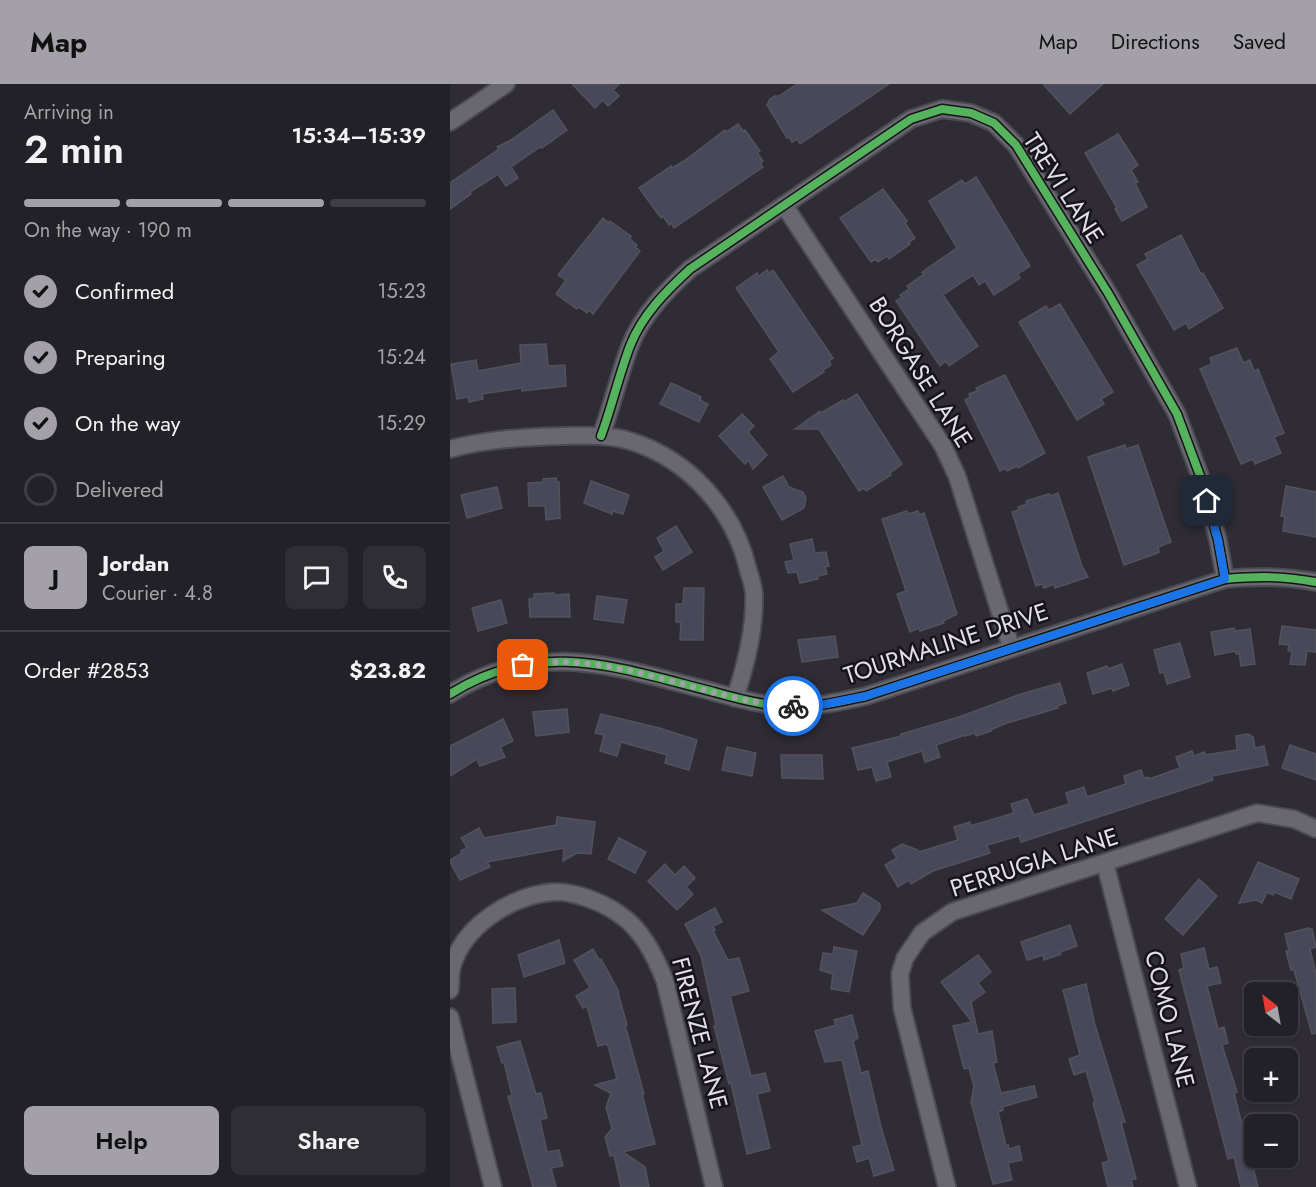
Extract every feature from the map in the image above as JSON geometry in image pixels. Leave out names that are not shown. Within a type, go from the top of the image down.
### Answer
[{"type":"street","points":[[450,122],[506,84]]},
{"type":"street","name":"TREVI LANE","points":[[601,436],[630,345],[650,310],[690,269],[911,119],[942,109],[971,113],[994,123],[1016,145],[1108,294],[1177,414],[1202,481],[1218,540],[1225,579]]},
{"type":"street","name":"BORGASE LANE","points":[[784,205],[943,446],[957,476],[1011,647]]},
{"type":"street","points":[[450,449],[477,442],[514,437],[601,436],[631,441],[670,459],[705,487],[725,512],[744,553],[754,593],[752,630],[735,698]]},
{"type":"street","name":"TOURMALINE DRIVE","points":[[450,694],[468,683],[506,667],[564,661],[611,666],[735,698],[780,706],[816,706],[866,696],[1225,579],[1262,575],[1316,582]]},
{"type":"street","name":"PERRUGIA LANE","points":[[947,1187],[902,1008],[900,974],[905,958],[922,933],[952,912],[1257,813],[1294,819],[1316,829]]},
{"type":"street","name":"COMO LANE","points":[[1105,863],[1188,1187]]},
{"type":"street","name":"FIRENZE LANE","points":[[450,990],[452,968],[462,946],[480,925],[503,907],[525,898],[554,892],[569,893],[618,913],[632,924],[655,955],[665,981],[714,1187]]},
{"type":"street","points":[[450,1017],[493,1187]]},
{"type":"building","points":[[572,84],[619,84],[613,90],[619,96],[608,106],[603,100],[595,108]]},
{"type":"building","points":[[797,84],[889,84],[800,144],[797,139],[792,142],[789,137],[787,138],[767,105],[770,99]]},
{"type":"building","points":[[1043,84],[1103,84],[1070,114]]},
{"type":"building","points":[[553,110],[567,130],[511,167],[518,178],[506,186],[498,174],[470,192],[471,194],[450,209],[450,183],[499,149],[497,147],[511,140]]},
{"type":"building","points":[[738,124],[760,151],[757,153],[763,161],[760,163],[763,167],[674,228],[671,223],[669,225],[663,216],[661,218],[639,188],[671,166],[672,168],[684,161],[725,130],[726,132]]},
{"type":"building","points":[[1118,134],[1138,165],[1131,170],[1147,207],[1122,221],[1115,209],[1117,208],[1085,153]]},
{"type":"building","points":[[976,177],[1030,266],[1018,274],[1020,278],[994,295],[985,281],[979,285],[973,275],[943,295],[978,346],[949,366],[946,361],[940,366],[896,301],[909,289],[907,286],[924,274],[922,272],[957,248],[929,201],[962,180],[965,184]]},
{"type":"building","points":[[883,189],[907,221],[905,223],[915,238],[889,259],[887,256],[878,262],[876,259],[871,262],[840,218]]},
{"type":"building","points":[[603,218],[631,236],[630,239],[640,251],[593,314],[589,310],[587,313],[579,307],[577,309],[556,294],[566,280],[558,275]]},
{"type":"building","points":[[1181,235],[1201,274],[1203,273],[1223,308],[1189,329],[1186,323],[1174,330],[1137,265],[1148,259],[1145,254]]},
{"type":"building","points":[[767,270],[769,273],[773,270],[833,358],[829,361],[831,365],[823,370],[824,372],[793,392],[770,359],[779,352],[736,288],[757,273],[759,276]]},
{"type":"building","points":[[1060,304],[1113,392],[1101,399],[1104,404],[1077,420],[1019,322],[1046,306],[1049,310]]},
{"type":"building","points":[[546,344],[548,366],[565,365],[566,386],[522,391],[522,388],[482,394],[483,399],[469,402],[468,397],[457,399],[451,364],[476,360],[478,371],[521,363],[520,345]]},
{"type":"building","points":[[1237,348],[1243,363],[1250,360],[1254,371],[1258,369],[1284,433],[1274,437],[1281,453],[1255,464],[1253,459],[1241,464],[1200,369],[1212,364],[1210,358]]},
{"type":"building","points":[[1005,375],[1045,453],[1018,468],[1017,466],[1007,471],[1006,468],[1000,471],[965,400],[970,397],[969,394],[977,391],[976,388]]},
{"type":"building","points":[[671,383],[701,397],[700,400],[708,404],[699,422],[660,404]]},
{"type":"building","points":[[857,394],[902,464],[890,473],[891,475],[866,491],[864,488],[859,491],[819,429],[795,429],[820,411],[821,413]]},
{"type":"building","points":[[742,414],[754,426],[748,432],[767,455],[753,469],[748,460],[745,464],[719,436]]},
{"type":"building","points":[[1125,445],[1126,449],[1138,445],[1171,542],[1158,547],[1159,552],[1155,554],[1124,565],[1088,457]]},
{"type":"building","points":[[783,476],[789,487],[803,492],[806,498],[804,508],[782,520],[763,487]]},
{"type":"building","points":[[556,478],[559,482],[560,518],[546,520],[545,506],[529,506],[528,483]]},
{"type":"building","points":[[591,481],[629,495],[623,514],[613,511],[612,514],[584,503]]},
{"type":"building","points":[[1286,486],[1316,492],[1316,537],[1283,531],[1285,517],[1281,516]]},
{"type":"building","points":[[497,487],[502,508],[467,518],[461,495]]},
{"type":"building","points":[[1058,493],[1082,566],[1088,577],[1055,588],[1054,584],[1044,588],[1042,584],[1036,586],[1012,512],[1027,504],[1026,501]]},
{"type":"building","points":[[907,511],[908,514],[918,511],[919,515],[924,513],[957,614],[943,621],[944,623],[910,632],[897,594],[906,591],[882,519]]},
{"type":"building","points":[[676,526],[692,552],[663,570],[655,557],[664,551],[657,538]]},
{"type":"building","points":[[812,539],[815,553],[826,552],[829,566],[825,567],[827,574],[818,576],[818,579],[800,583],[797,572],[788,573],[785,562],[794,560],[790,544]]},
{"type":"building","points":[[684,588],[704,588],[703,640],[680,640],[681,622],[676,622],[676,604],[683,604]]},
{"type":"building","points":[[554,593],[555,595],[569,594],[570,617],[530,617],[529,599],[534,598],[534,594]]},
{"type":"building","points":[[597,596],[627,600],[623,623],[594,619]]},
{"type":"building","points":[[501,600],[507,623],[478,631],[472,608]]},
{"type":"building","points":[[1282,626],[1316,630],[1316,652],[1307,651],[1305,665],[1290,664],[1292,651],[1288,651],[1289,645],[1279,644]]},
{"type":"building","points":[[1234,628],[1235,631],[1250,629],[1255,664],[1241,666],[1239,653],[1236,654],[1235,651],[1215,655],[1211,632]]},
{"type":"building","points":[[835,636],[838,657],[802,662],[798,640]]},
{"type":"building","points":[[1180,643],[1190,677],[1167,684],[1164,672],[1160,673],[1154,650]]},
{"type":"building","points":[[1122,664],[1129,685],[1113,691],[1112,688],[1093,694],[1087,673]]},
{"type":"building","points":[[1060,683],[1066,703],[1057,706],[1058,708],[1007,723],[976,736],[975,733],[965,735],[936,745],[940,757],[925,762],[922,751],[887,762],[891,777],[876,781],[872,767],[858,770],[852,748],[901,736],[901,734],[959,717],[1021,694]]},
{"type":"building","points":[[567,709],[569,732],[536,736],[533,712]]},
{"type":"building","points":[[601,714],[697,740],[689,770],[665,763],[667,755],[621,742],[617,756],[600,751],[604,735],[595,733]]},
{"type":"building","points":[[503,719],[513,741],[500,747],[505,757],[480,766],[477,759],[450,776],[450,746]]},
{"type":"building","points":[[1248,734],[1253,737],[1255,748],[1264,746],[1268,765],[1212,776],[1213,780],[1021,842],[1019,836],[987,845],[990,853],[933,871],[911,884],[909,880],[898,887],[885,865],[897,858],[892,850],[902,844],[919,852],[958,840],[954,827],[970,822],[970,826],[1014,813],[1011,804],[1027,799],[1034,815],[1069,804],[1066,793],[1084,787],[1087,797],[1126,784],[1124,776],[1141,770],[1144,778],[1149,779],[1180,768],[1176,757],[1192,751],[1194,756],[1204,752],[1205,755],[1237,750],[1236,736]]},
{"type":"building","points":[[1290,745],[1316,754],[1316,780],[1282,768]]},
{"type":"building","points":[[727,747],[756,753],[752,776],[722,770]]},
{"type":"building","points":[[781,755],[822,755],[823,779],[782,778]]},
{"type":"building","points":[[557,817],[595,822],[591,854],[577,853],[563,861],[564,848],[487,862],[490,867],[460,880],[450,862],[467,847],[461,838],[479,828],[484,838],[556,825]]},
{"type":"building","points":[[619,838],[646,852],[635,873],[608,859]]},
{"type":"building","points":[[1258,862],[1299,879],[1291,899],[1274,892],[1273,895],[1267,892],[1262,903],[1256,900],[1239,903]]},
{"type":"building","points":[[665,864],[675,875],[684,866],[695,878],[686,887],[693,894],[677,910],[648,881]]},
{"type":"building","points":[[1199,879],[1217,896],[1183,935],[1165,919]]},
{"type":"building","points":[[863,893],[880,904],[880,909],[863,935],[822,910],[857,903]]},
{"type":"building","points":[[715,908],[722,922],[713,926],[715,930],[713,931],[728,960],[739,958],[749,991],[730,996],[751,1076],[765,1073],[770,1091],[757,1094],[770,1148],[747,1154],[731,1083],[729,1084],[714,1026],[716,1025],[701,956],[685,924]]},
{"type":"building","points":[[1070,925],[1077,946],[1044,960],[1043,955],[1027,960],[1021,942]]},
{"type":"building","points":[[1312,929],[1316,947],[1310,949],[1316,974],[1316,1033],[1312,1034],[1298,982],[1294,970],[1291,970],[1286,951],[1289,950],[1285,934]]},
{"type":"building","points":[[559,940],[565,963],[524,977],[518,955]]},
{"type":"building","points":[[834,947],[857,951],[849,992],[831,989],[833,974],[820,970],[823,953],[833,954]]},
{"type":"building","points":[[1204,948],[1209,969],[1217,967],[1221,983],[1207,986],[1218,1029],[1224,1027],[1228,1043],[1222,1045],[1237,1092],[1234,1093],[1244,1132],[1244,1168],[1253,1168],[1258,1187],[1241,1187],[1234,1157],[1228,1159],[1179,970],[1184,968],[1181,954]]},
{"type":"building","points":[[593,949],[619,992],[655,1144],[623,1152],[645,1167],[649,1187],[621,1187],[614,1155],[610,1156],[605,1137],[612,1129],[606,1107],[611,1093],[595,1085],[617,1079],[608,1046],[606,1044],[598,1046],[587,1006],[583,1008],[576,996],[590,988],[574,960]]},
{"type":"building","points":[[978,955],[991,972],[978,983],[985,992],[971,1002],[978,1034],[992,1031],[997,1062],[993,1063],[1001,1093],[1034,1086],[1037,1097],[1002,1107],[1003,1110],[998,1112],[1006,1146],[1008,1145],[1009,1149],[1019,1146],[1022,1160],[1008,1163],[1012,1180],[993,1184],[971,1102],[974,1086],[969,1068],[964,1069],[953,1026],[972,1022],[941,982]]},
{"type":"building","points":[[1086,984],[1095,1025],[1125,1122],[1121,1122],[1136,1179],[1131,1180],[1133,1187],[1108,1187],[1102,1163],[1109,1161],[1086,1071],[1074,1075],[1069,1059],[1080,1055],[1063,990]]},
{"type":"building","points":[[515,988],[516,1022],[493,1023],[492,989]]},
{"type":"building","points":[[852,1015],[858,1038],[853,1041],[861,1073],[868,1071],[894,1170],[874,1176],[869,1158],[857,1162],[853,1147],[862,1145],[842,1060],[825,1062],[815,1031],[836,1025],[834,1020]]},
{"type":"building","points":[[520,1041],[536,1094],[541,1093],[547,1118],[540,1120],[547,1152],[559,1150],[563,1166],[551,1168],[556,1187],[533,1187],[508,1096],[512,1096],[504,1062],[502,1063],[497,1047]]},
{"type":"cycle path","points":[[601,436],[635,335],[656,304],[690,269],[911,119],[942,109],[971,113],[994,123],[1016,145],[1108,293],[1177,414],[1202,481],[1218,540],[1225,579]]},
{"type":"cycle path","points":[[450,694],[483,677],[516,666],[548,662],[580,663],[645,674],[763,704],[802,707],[866,696],[1225,579],[1270,577],[1316,582]]},
{"type":"way so far","points":[[523,665],[564,661],[611,666],[735,698],[793,706]]},
{"type":"route","points":[[793,706],[816,706],[866,696],[1225,579],[1218,540],[1207,501]]}]
